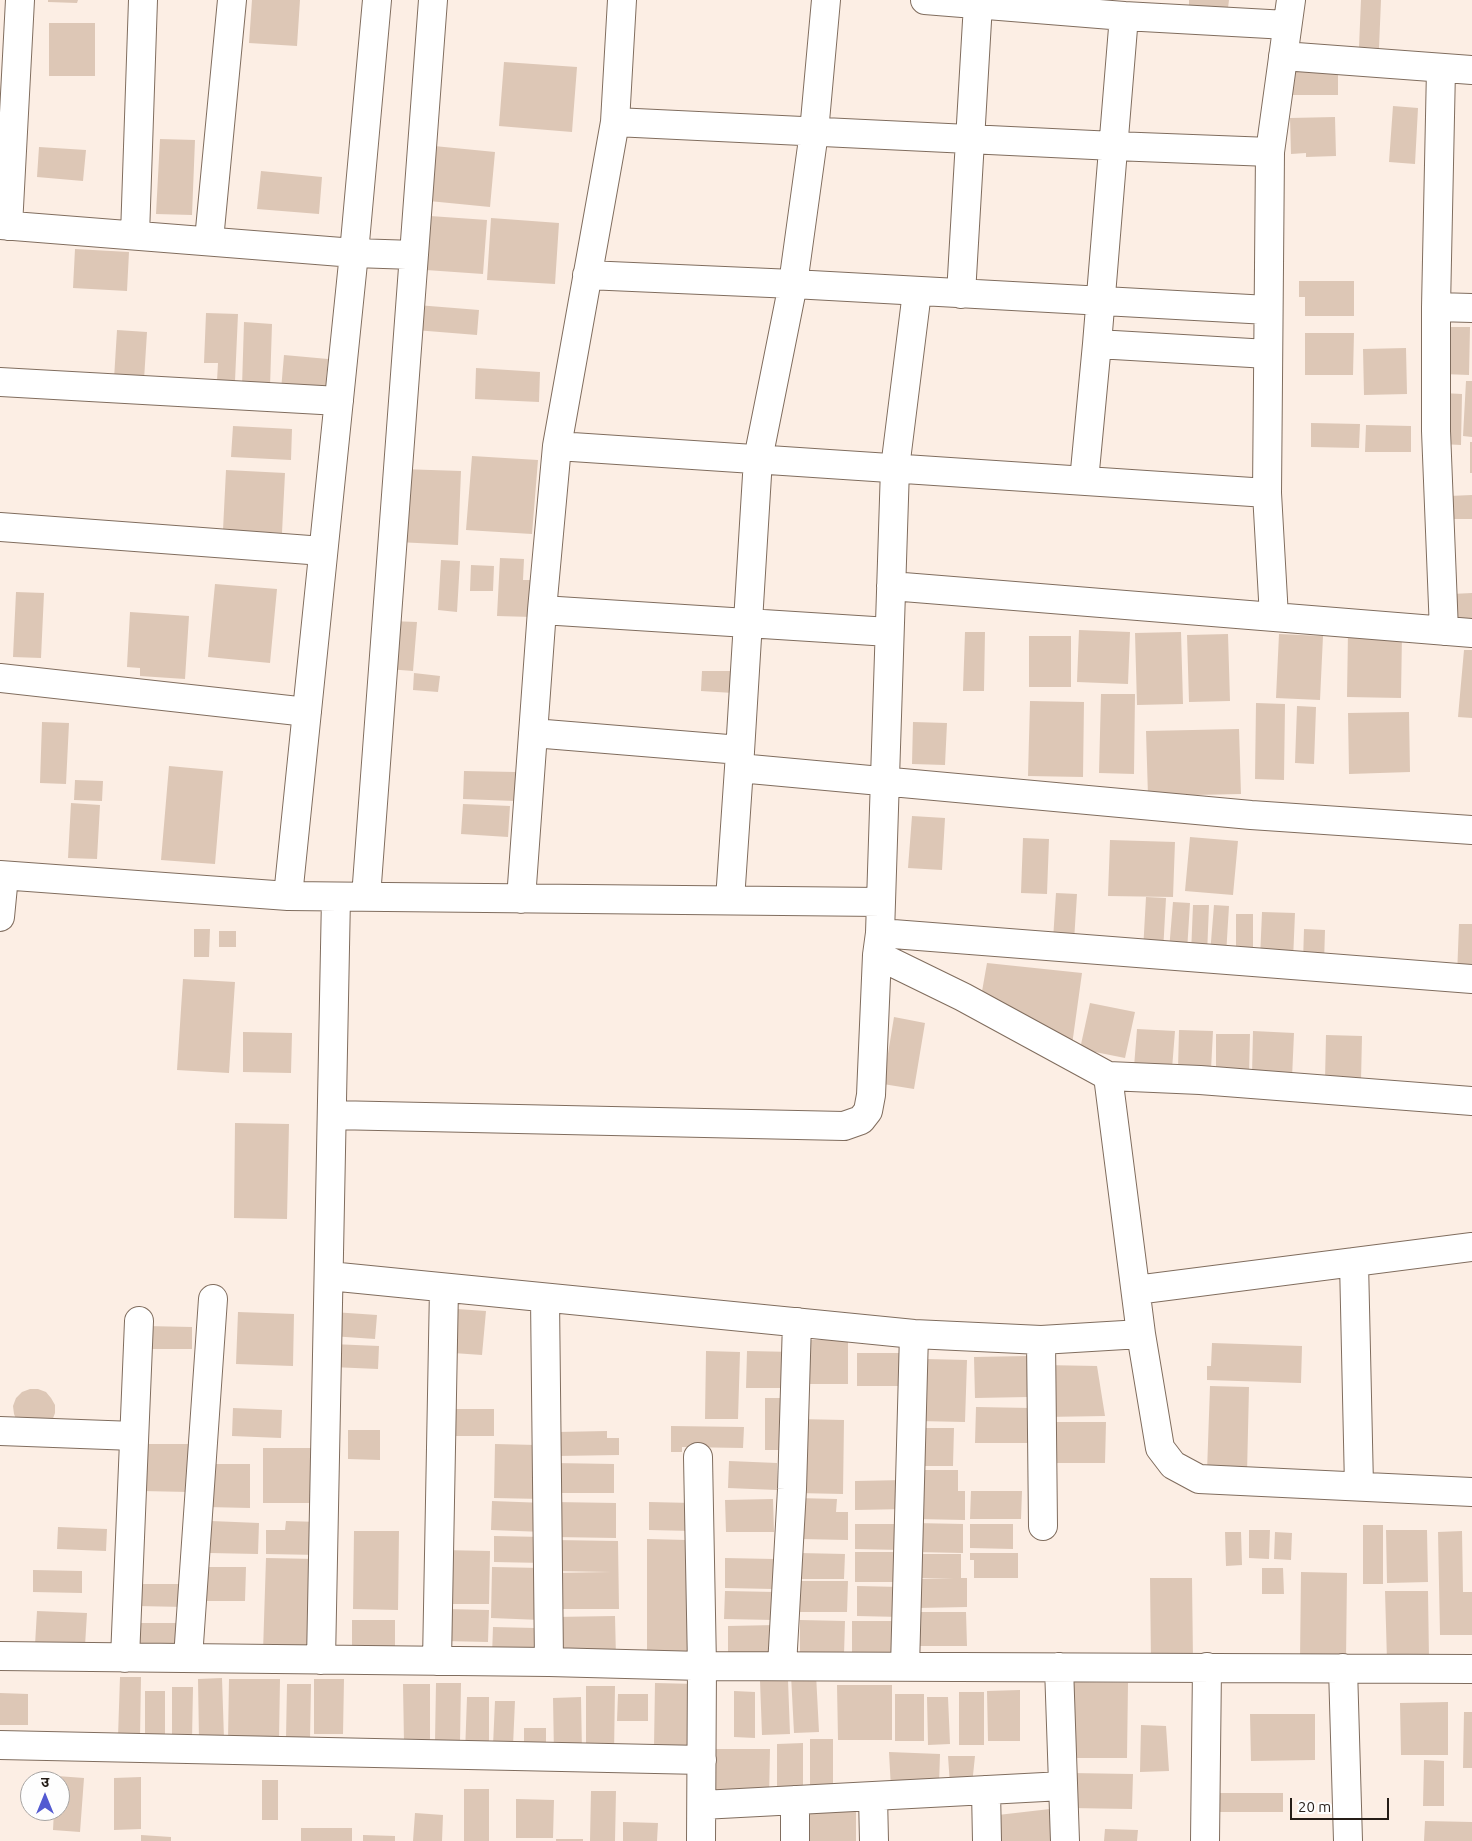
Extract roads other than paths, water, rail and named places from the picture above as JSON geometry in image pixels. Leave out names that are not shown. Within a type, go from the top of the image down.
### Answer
[{"type":"street","points":[[20,0],[4,225],[354,253],[414,255]]},
{"type":"street","points":[[135,235],[143,0]]},
{"type":"street","points":[[209,240],[232,0]]},
{"type":"street","points":[[288,896],[354,253],[377,0]]},
{"type":"street","points":[[366,897],[434,0]]},
{"type":"street","points":[[521,899],[542,610],[557,446],[615,122],[622,0]]},
{"type":"street","points":[[730,900],[758,459],[793,284],[814,132],[826,0]]},
{"type":"street","points":[[926,0],[1124,16],[1289,12],[1270,152],[1267,494],[1274,617]]},
{"type":"street","points":[[961,294],[978,4]]},
{"type":"street","points":[[1084,481],[1098,344],[1124,16]]},
{"type":"street","points":[[1283,56],[1472,70]]},
{"type":"street","points":[[1441,69],[1436,307],[1436,431],[1444,631]]},
{"type":"street","points":[[615,122],[1270,152]]},
{"type":"street","points":[[587,275],[793,284],[1268,310]]},
{"type":"street","points":[[332,1115],[844,1126],[861,1120],[868,1111],[871,1095],[881,902],[895,468],[917,292]]},
{"type":"street","points":[[1436,307],[1472,308]]},
{"type":"street","points":[[1098,344],[1268,354]]},
{"type":"street","points":[[0,382],[339,401]]},
{"type":"street","points":[[557,446],[1267,494]]},
{"type":"street","points":[[0,527],[323,551]]},
{"type":"street","points":[[891,586],[1472,633]]},
{"type":"street","points":[[542,610],[889,632]]},
{"type":"street","points":[[0,678],[307,712]]},
{"type":"street","points":[[533,733],[740,759],[885,783],[1251,815],[1472,830]]},
{"type":"street","points":[[0,917],[2,876],[288,896],[881,902]]},
{"type":"street","points":[[321,1660],[336,897]]},
{"type":"street","points":[[878,944],[1472,979]]},
{"type":"street","points":[[878,944],[963,997],[1108,1076],[1200,1080],[1472,1101]]},
{"type":"street","points":[[1108,1076],[1141,1334],[1160,1448],[1173,1465],[1199,1479],[1472,1492]]},
{"type":"street","points":[[1136,1290],[1472,1247]]},
{"type":"street","points":[[1354,1262],[1359,1486]]},
{"type":"street","points":[[329,1276],[914,1334],[1041,1340],[1141,1334]]},
{"type":"street","points":[[437,1661],[444,1288]]},
{"type":"street","points":[[545,1298],[549,1662]]},
{"type":"street","points":[[188,1658],[213,1299]]},
{"type":"street","points":[[125,1658],[139,1321]]},
{"type":"street","points":[[782,1666],[792,1489],[797,1322]]},
{"type":"street","points":[[906,1667],[914,1334]]},
{"type":"street","points":[[1041,1340],[1043,1526]]},
{"type":"street","points":[[0,1431],[134,1436]]},
{"type":"street","points":[[698,1456],[702,1666],[701,1841]]},
{"type":"street","points":[[0,1656],[549,1662],[702,1666],[1472,1669]]},
{"type":"street","points":[[1059,1667],[1064,1841]]},
{"type":"street","points":[[1205,1841],[1207,1667]]},
{"type":"street","points":[[1343,1668],[1348,1841]]},
{"type":"street","points":[[0,1745],[702,1760]]},
{"type":"street","points":[[702,1805],[1063,1786]]},
{"type":"street","points":[[986,1790],[987,1841]]},
{"type":"street","points":[[873,1796],[874,1841]]},
{"type":"street","points":[[795,1800],[795,1841]]}]
